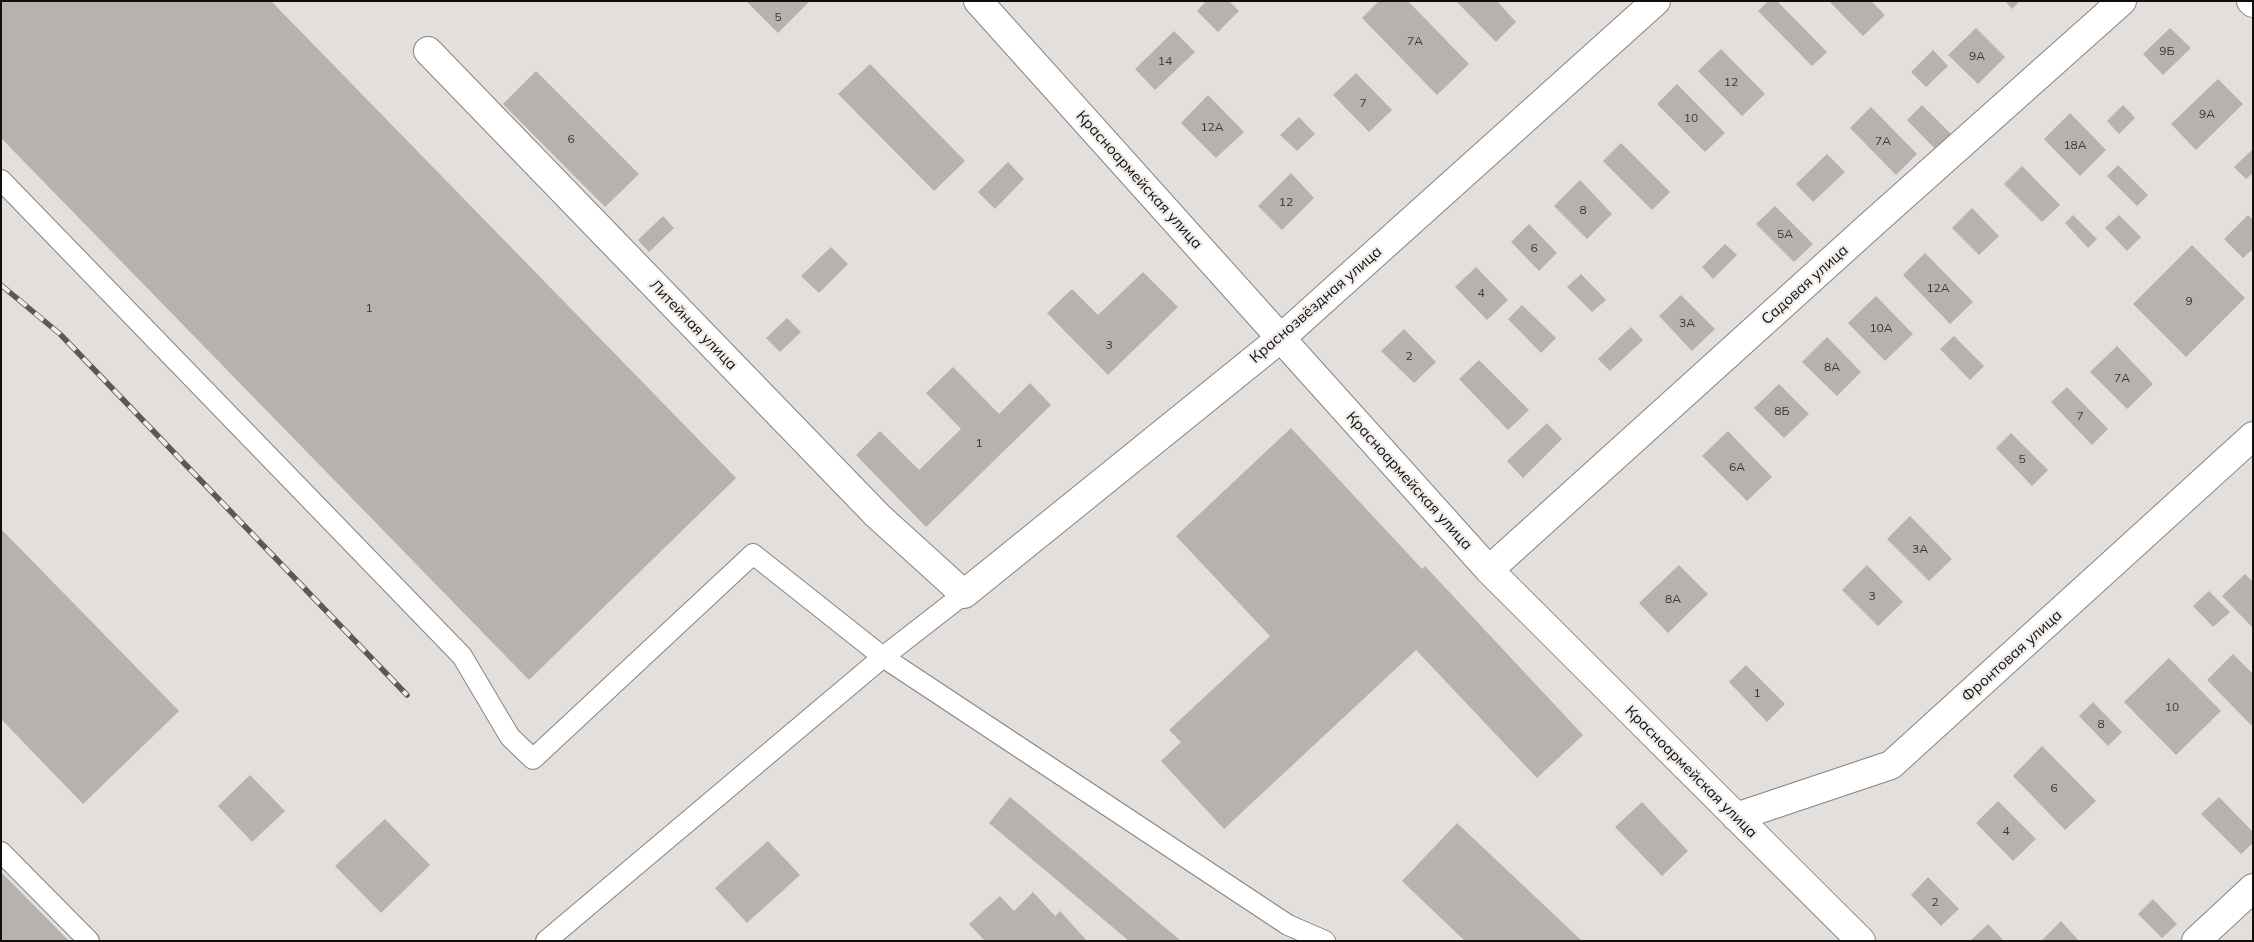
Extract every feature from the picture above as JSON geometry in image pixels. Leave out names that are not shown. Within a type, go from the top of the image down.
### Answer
[{"type":"street","name":"Красноармейская улица","points":[[978,1],[1489,570],[1861,941]]},
{"type":"street","name":"Краснозвёздная улица","points":[[964,594],[1281,338],[1656,1]]},
{"type":"street","name":"Садовая улица","points":[[1489,570],[2122,1]]},
{"type":"street","name":"Литейная улица","points":[[428,51],[878,516],[964,594]]},
{"type":"street","name":"Фронтовая улица","points":[[1736,817],[1891,766],[2253,436]]},
{"type":"street","points":[[2196,941],[2253,888]]},
{"type":"lane","points":[[1,180],[462,656],[510,737],[533,759],[753,554],[883,657],[1288,925],[1325,941]]},
{"type":"lane","points":[[546,941],[883,657],[964,594]]},
{"type":"lane","points":[[1,852],[89,941]]},
{"type":"building","points":[[1,1],[271,1],[736,478],[529,680],[1,138]]},
{"type":"building","points":[[746,1],[810,1],[778,33]]},
{"type":"building","points":[[1206,1],[1229,1],[1239,11],[1218,32],[1197,11]]},
{"type":"building","points":[[1379,1],[1408,1],[1469,64],[1437,95],[1362,18]]},
{"type":"building","points":[[1456,1],[1497,1],[1516,22],[1496,42]]},
{"type":"building","points":[[1768,1],[1777,1],[1827,52],[1812,66],[1758,11]]},
{"type":"building","points":[[1829,1],[1871,1],[1885,15],[1863,36]]},
{"type":"building","points":[[2005,1],[2020,1],[2012,9]]},
{"type":"building","points":[[1976,28],[2005,57],[1978,84],[1948,55]]},
{"type":"building","points":[[2170,28],[2191,48],[2163,75],[2143,54]]},
{"type":"building","points":[[1174,31],[1195,52],[1155,90],[1135,69]]},
{"type":"building","points":[[1721,49],[1765,94],[1742,116],[1698,71]]},
{"type":"building","points":[[1933,50],[1948,66],[1926,87],[1911,72]]},
{"type":"building","points":[[870,64],[965,161],[934,191],[838,94]]},
{"type":"building","points":[[536,71],[639,174],[605,207],[503,104]]},
{"type":"building","points":[[1356,73],[1392,110],[1369,132],[1333,95]]},
{"type":"building","points":[[2218,79],[2243,104],[2196,150],[2171,124]]},
{"type":"building","points":[[1677,84],[1725,133],[1705,152],[1657,104]]},
{"type":"building","points":[[1208,95],[1244,132],[1216,158],[1181,123]]},
{"type":"building","points":[[1922,105],[1951,134],[1935,149],[1907,120]]},
{"type":"building","points":[[2123,105],[2135,118],[2119,134],[2107,121]]},
{"type":"building","points":[[1871,107],[1917,154],[1896,175],[1850,128]]},
{"type":"building","points":[[2070,113],[2106,150],[2080,176],[2044,139]]},
{"type":"building","points":[[1299,117],[1315,134],[1297,151],[1280,135]]},
{"type":"building","points":[[1621,143],[1670,192],[1652,210],[1603,161]]},
{"type":"building","points":[[2253,149],[2253,173],[2246,179],[2234,167]]},
{"type":"building","points":[[1827,154],[1845,172],[1813,202],[1796,184]]},
{"type":"building","points":[[1008,162],[1024,179],[995,209],[978,192]]},
{"type":"building","points":[[2118,165],[2148,195],[2137,206],[2107,176]]},
{"type":"building","points":[[2022,166],[2060,205],[2042,222],[2004,184]]},
{"type":"building","points":[[1291,173],[1314,198],[1282,230],[1258,206]]},
{"type":"building","points":[[1580,180],[1612,214],[1587,239],[1554,206]]},
{"type":"building","points":[[1775,206],[1813,244],[1794,262],[1756,224]]},
{"type":"building","points":[[1972,208],[1999,236],[1979,255],[1952,228]]},
{"type":"building","points":[[2073,215],[2097,239],[2088,248],[2065,223]]},
{"type":"building","points":[[2119,215],[2141,237],[2127,251],[2105,228]]},
{"type":"building","points":[[2248,215],[2253,220],[2253,249],[2243,258],[2224,239]]},
{"type":"building","points":[[663,216],[674,228],[649,252],[638,240]]},
{"type":"building","points":[[1529,224],[1557,253],[1539,271],[1511,242]]},
{"type":"building","points":[[1725,244],[1737,255],[1713,279],[1702,267]]},
{"type":"building","points":[[2192,245],[2245,298],[2186,357],[2133,304]]},
{"type":"building","points":[[831,247],[848,264],[819,293],[801,276]]},
{"type":"building","points":[[1925,253],[1973,302],[1950,324],[1903,275]]},
{"type":"building","points":[[1476,267],[1508,300],[1487,320],[1455,287]]},
{"type":"building","points":[[1143,272],[1178,307],[1108,375],[1047,313],[1072,289],[1098,315]]},
{"type":"building","points":[[1581,274],[1606,300],[1592,312],[1567,287]]},
{"type":"building","points":[[1681,295],[1715,329],[1692,351],[1659,316]]},
{"type":"building","points":[[1876,296],[1913,334],[1885,361],[1848,323]]},
{"type":"building","points":[[1522,305],[1556,338],[1541,353],[1508,319]]},
{"type":"building","points":[[787,318],[801,332],[780,352],[766,338]]},
{"type":"building","points":[[1631,327],[1643,340],[1610,371],[1598,359]]},
{"type":"building","points":[[1404,329],[1436,362],[1414,383],[1381,351]]},
{"type":"building","points":[[1954,336],[1984,366],[1970,380],[1940,349]]},
{"type":"building","points":[[1827,337],[1861,372],[1837,396],[1802,362]]},
{"type":"building","points":[[2117,346],[2153,384],[2127,409],[2090,372]]},
{"type":"building","points":[[1479,360],[1529,410],[1508,430],[1459,379]]},
{"type":"building","points":[[953,367],[999,414],[1030,383],[1051,405],[926,527],[856,455],[880,431],[919,470],[961,429],[926,393]]},
{"type":"building","points":[[1779,384],[1809,414],[1784,438],[1754,408]]},
{"type":"building","points":[[2067,387],[2108,429],[2092,445],[2051,402]]},
{"type":"building","points":[[1547,423],[1562,439],[1523,478],[1507,461]]},
{"type":"building","points":[[1291,428],[1422,569],[1425,566],[1583,735],[1537,778],[1416,650],[1224,829],[1161,761],[1181,742],[1169,730],[1270,636],[1176,536]]},
{"type":"building","points":[[1728,431],[1772,477],[1747,501],[1702,456]]},
{"type":"building","points":[[2011,433],[2048,470],[2032,486],[1996,448]]},
{"type":"building","points":[[1910,516],[1952,559],[1929,581],[1887,539]]},
{"type":"building","points":[[1,529],[179,711],[83,804],[1,719]]},
{"type":"building","points":[[1679,565],[1708,594],[1668,633],[1639,603]]},
{"type":"building","points":[[1867,565],[1903,602],[1878,626],[1842,590]]},
{"type":"building","points":[[2245,574],[2253,582],[2253,628],[2222,596]]},
{"type":"building","points":[[2209,591],[2230,612],[2213,627],[2193,606]]},
{"type":"building","points":[[2233,654],[2253,674],[2253,722],[2251,725],[2207,680]]},
{"type":"building","points":[[2169,658],[2221,711],[2176,755],[2124,702]]},
{"type":"building","points":[[1746,665],[1785,704],[1767,722],[1729,682]]},
{"type":"building","points":[[2093,702],[2122,732],[2108,746],[2079,716]]},
{"type":"building","points":[[2042,746],[2096,801],[2065,830],[2013,776]]},
{"type":"building","points":[[250,775],[285,811],[252,842],[218,806]]},
{"type":"building","points":[[1010,797],[1181,941],[1129,941],[989,823]]},
{"type":"building","points":[[2219,797],[2253,832],[2253,843],[2241,854],[2201,814]]},
{"type":"building","points":[[1998,801],[2036,839],[2013,861],[1976,823]]},
{"type":"building","points":[[1642,802],[1688,851],[1662,876],[1615,827]]},
{"type":"building","points":[[385,819],[430,865],[381,913],[335,866]]},
{"type":"building","points":[[1457,823],[1582,941],[1465,941],[1402,881]]},
{"type":"building","points":[[768,841],[800,875],[747,923],[715,888]]},
{"type":"building","points":[[1,872],[69,941],[1,941]]},
{"type":"building","points":[[1928,877],[1959,909],[1941,926],[1911,895]]},
{"type":"building","points":[[1033,892],[1055,916],[1060,911],[1087,941],[985,941],[969,924],[1000,896],[1014,911]]},
{"type":"building","points":[[2153,899],[2177,924],[2162,938],[2138,914]]},
{"type":"building","points":[[2061,921],[2079,941],[2041,941]]},
{"type":"building","points":[[1988,924],[2004,941],[1970,941]]},
{"type":"railway","points":[[1,285],[60,334],[407,695]]}]
